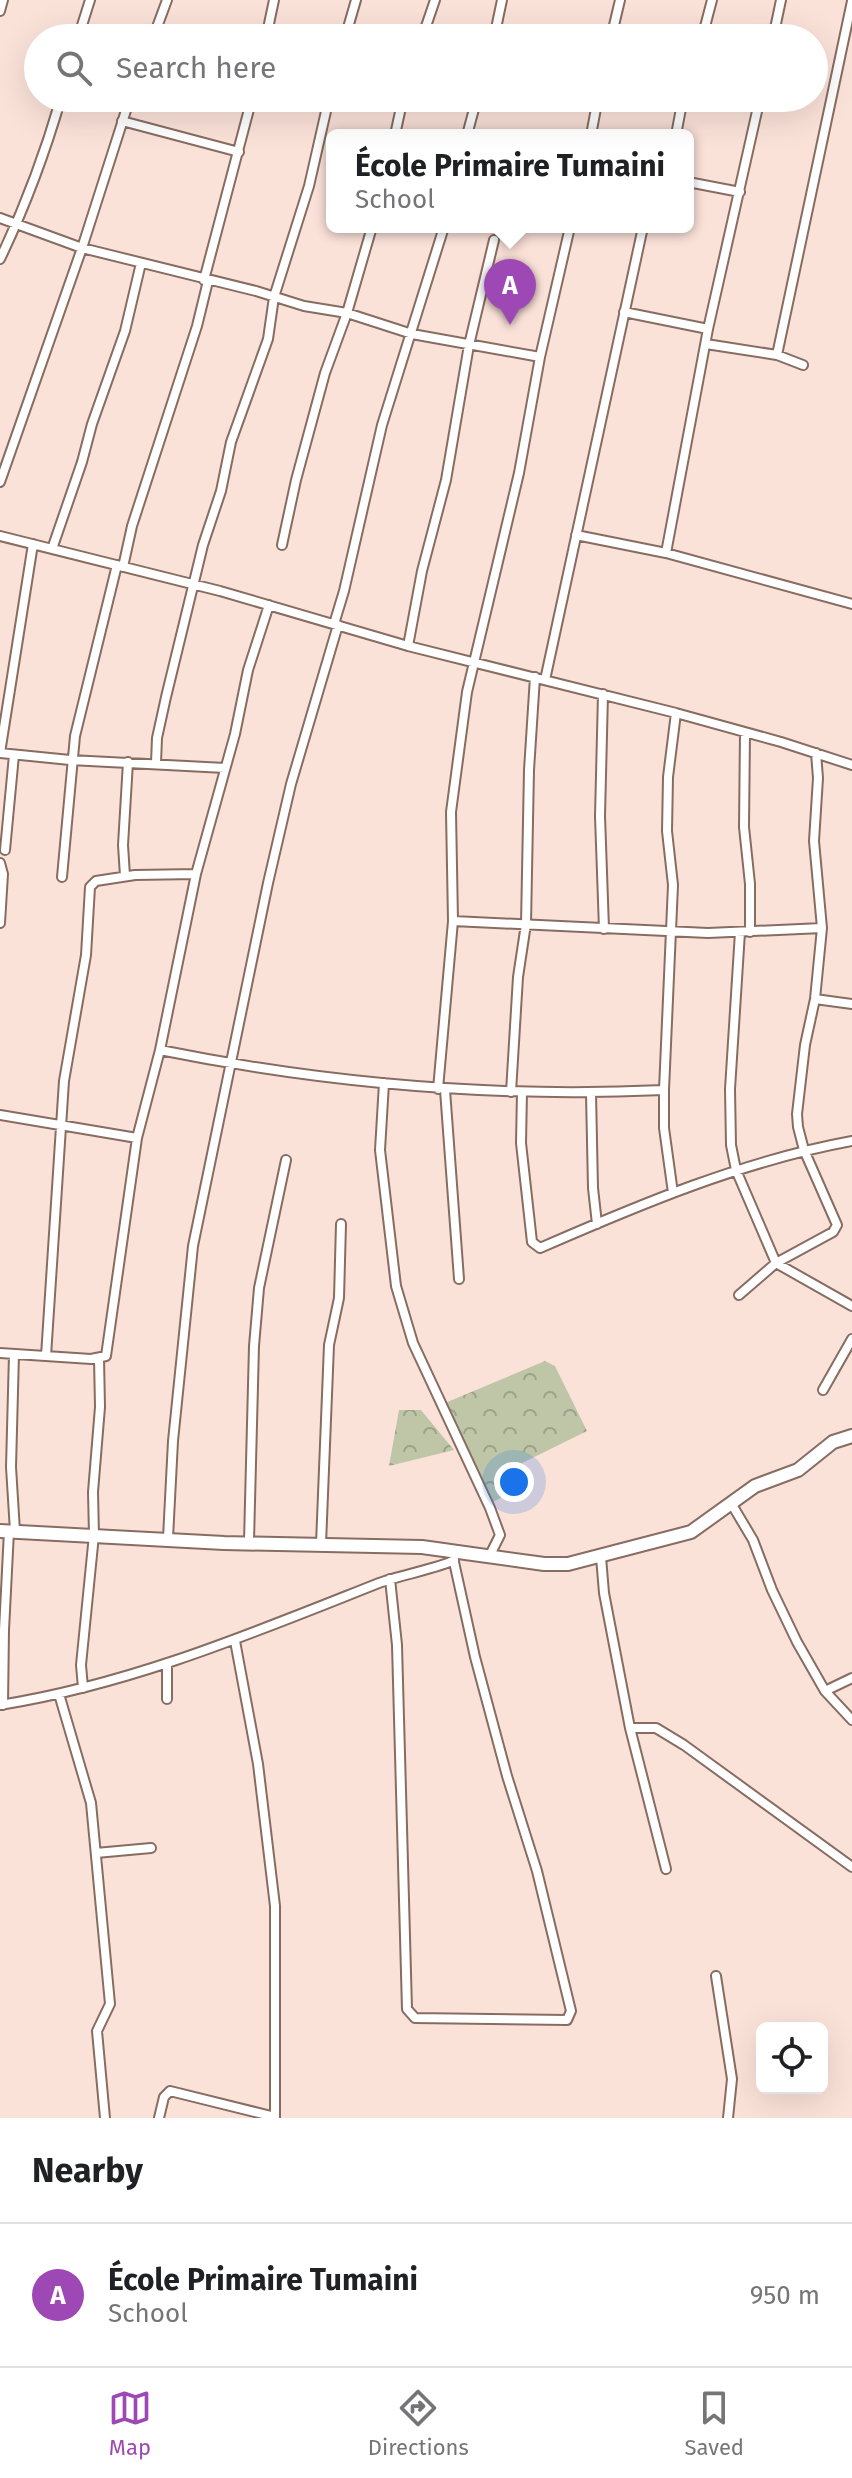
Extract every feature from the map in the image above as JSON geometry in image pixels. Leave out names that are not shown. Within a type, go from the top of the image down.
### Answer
[{"type":"street","points":[[0,11],[3,0]]},
{"type":"street","points":[[82,24],[90,0]]},
{"type":"street","points":[[158,24],[167,0]]},
{"type":"street","points":[[269,24],[274,0]]},
{"type":"street","points":[[349,24],[356,0]]},
{"type":"street","points":[[427,24],[435,0]]},
{"type":"street","points":[[497,24],[502,0]]},
{"type":"street","points":[[614,24],[620,0]]},
{"type":"street","points":[[706,24],[712,0]]},
{"type":"street","points":[[776,24],[781,0]]},
{"type":"street","points":[[777,355],[852,1]]},
{"type":"street","points":[[0,259],[16,225],[57,112]]},
{"type":"street","points":[[0,482],[82,248],[125,112]]},
{"type":"street","points":[[62,877],[72,760],[90,673],[132,526],[197,326],[249,112]]},
{"type":"street","points":[[156,763],[157,738],[203,545],[221,491],[231,442],[268,339],[274,297],[309,186],[326,112]]},
{"type":"street","points":[[666,553],[708,329],[757,112]]},
{"type":"street","points":[[122,121],[239,152]]},
{"type":"street","points":[[694,183],[740,192]]},
{"type":"street","points":[[0,218],[82,248],[304,306],[347,313],[412,334],[540,357]]},
{"type":"street","points":[[282,545],[325,373],[347,313],[370,233]]},
{"type":"street","points":[[168,1538],[173,1441],[193,1246],[212,1145],[232,1065],[245,985],[291,784],[336,624],[382,425],[442,233]]},
{"type":"street","points":[[459,1279],[442,1090],[453,921],[451,812],[467,692],[519,473],[540,357],[569,233]]},
{"type":"street","points":[[545,680],[642,233]]},
{"type":"street","points":[[408,646],[422,571],[446,480],[469,345],[494,240]]},
{"type":"street","points":[[52,549],[125,331],[141,263]]},
{"type":"street","points":[[624,312],[708,329]]},
{"type":"street","points":[[706,344],[777,355],[803,365]]},
{"type":"street","points":[[576,535],[666,553],[852,604]]},
{"type":"street","points":[[0,536],[269,605],[408,646],[676,713],[852,765]]},
{"type":"street","points":[[33,544],[0,753],[225,768]]},
{"type":"street","points":[[0,1353],[99,1358],[107,1354],[137,1138],[160,1050],[196,874],[235,734],[248,670],[269,605]]},
{"type":"street","points":[[511,1092],[518,977],[526,924],[529,770],[535,677]]},
{"type":"street","points":[[603,694],[600,816],[604,929]]},
{"type":"street","points":[[673,1193],[664,1128],[664,1090],[673,885],[667,831],[668,777],[676,713]]},
{"type":"street","points":[[745,733],[744,827],[750,884],[730,1089],[731,1145],[736,1170],[776,1263],[852,1306]]},
{"type":"street","points":[[739,1295],[776,1263],[833,1232],[837,1225],[804,1150],[797,1114],[805,1045],[815,999],[822,928],[814,841],[818,778],[816,753]]},
{"type":"street","points":[[5,850],[14,755]]},
{"type":"street","points":[[125,876],[123,845],[128,762]]},
{"type":"street","points":[[0,863],[3,874],[0,923]]},
{"type":"street","points":[[46,1356],[64,1081],[86,955],[90,887],[96,881],[125,876],[196,874]]},
{"type":"street","points":[[453,921],[670,933],[822,928]]},
{"type":"street","points":[[815,999],[852,1004]]},
{"type":"street","points":[[160,1050],[232,1065],[442,1090],[591,1094],[664,1090]]},
{"type":"street","points":[[384,1083],[380,1150],[396,1286],[413,1343],[500,1535],[489,1557]]},
{"type":"street","points":[[522,1092],[524,1185],[532,1242],[540,1248],[736,1170],[804,1150],[852,1141]]},
{"type":"street","points":[[591,1094],[597,1224]]},
{"type":"street","points":[[0,1115],[137,1138]]},
{"type":"street","points":[[249,1541],[254,1346],[259,1288],[286,1160]]},
{"type":"street","points":[[321,1544],[329,1345],[339,1298],[341,1224]]},
{"type":"street","points":[[823,1390],[852,1339]]},
{"type":"street","points":[[14,1354],[2,1705],[83,1688],[235,1641],[390,1579],[455,1557],[568,1564],[691,1532],[755,1486],[798,1470],[833,1442],[852,1436]]},
{"type":"street","points":[[83,1688],[81,1665],[94,1535],[99,1358]]},
{"type":"street","points":[[731,1503],[753,1540],[797,1642],[825,1691],[852,1720]]},
{"type":"street","points":[[8,1531],[224,1543],[249,1541],[434,1548],[455,1557]]},
{"type":"street","points":[[390,1579],[397,1645],[407,2009],[415,2018],[567,2020],[571,2011],[537,1871],[507,1776],[455,1557]]},
{"type":"street","points":[[601,1557],[604,1593],[630,1728],[666,1869]]},
{"type":"street","points":[[159,2118],[164,2097],[170,2091],[275,2118],[275,1906],[258,1764],[235,1641]]},
{"type":"street","points":[[167,1663],[167,1699]]},
{"type":"street","points":[[825,1691],[852,1678]]},
{"type":"street","points":[[59,1694],[91,1803],[110,2004],[97,2031],[105,2118]]},
{"type":"street","points":[[630,1728],[656,1728],[684,1745],[852,1867]]},
{"type":"street","points":[[96,1853],[151,1848]]},
{"type":"street","points":[[716,1976],[732,2079],[728,2118]]},
{"type":"green space","points":[[545,1361],[555,1366],[587,1431],[510,1469],[512,1492],[491,1503],[445,1403]]},
{"type":"green space","points":[[399,1410],[421,1410],[454,1450],[389,1466]]},
{"type":"place","name":"École Primaire Tumaini","points":[[510,325]]}]
